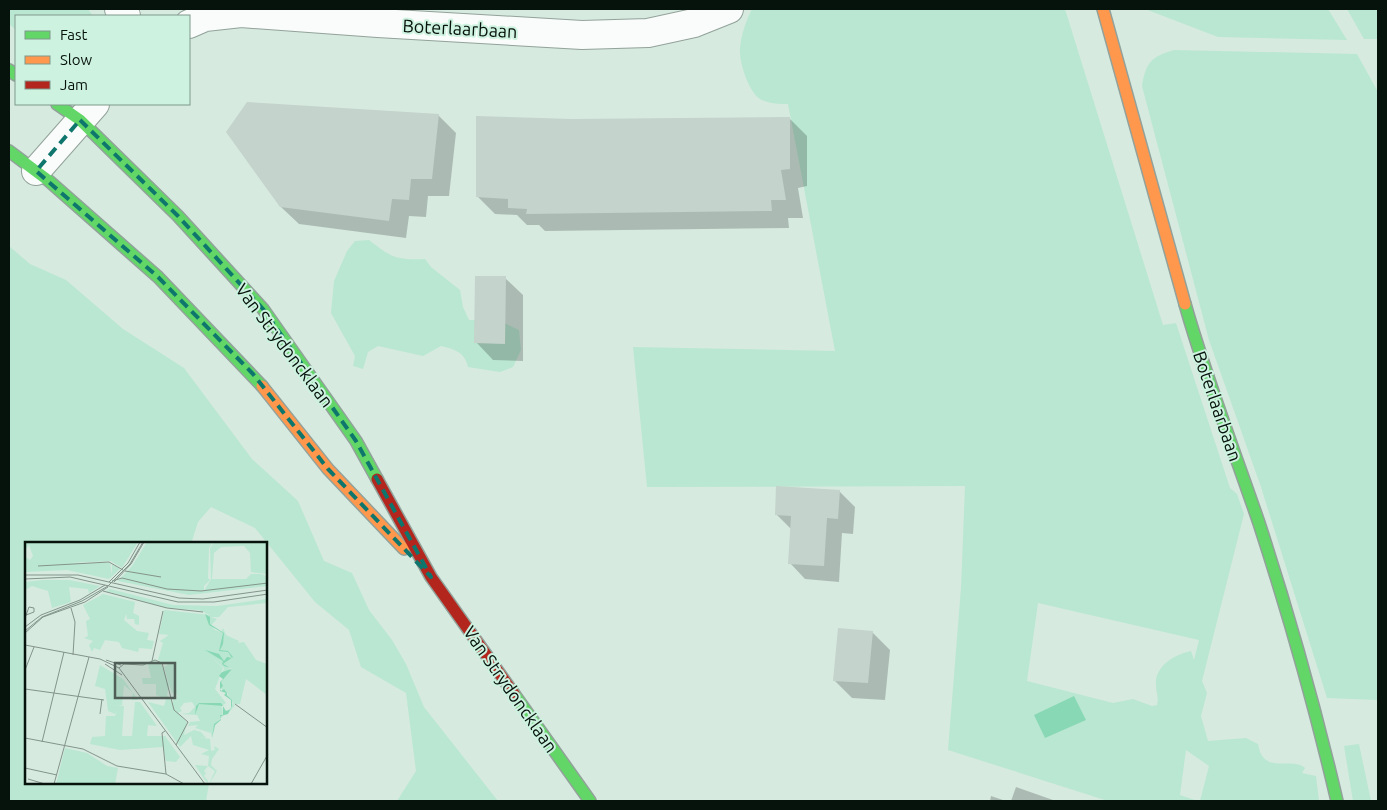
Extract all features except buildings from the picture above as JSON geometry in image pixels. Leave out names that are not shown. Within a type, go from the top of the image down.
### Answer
[{"type":"main road","name":"Boterlaarbaan","points":[[1103,9],[1198,351],[1259,524],[1314,703],[1338,801]]},
{"type":"main road","points":[[61,105],[87,112]]},
{"type":"main road","name":"Van Strydoncklaan","points":[[87,112],[263,309],[356,441],[431,577],[590,801]]},
{"type":"main road","points":[[9,151],[36,171]]},
{"type":"main road","name":"Van Strydoncklaan","points":[[36,171],[158,277],[247,367],[328,468],[431,577]]},
{"type":"street","name":"Boterlaarbaan","points":[[190,24],[205,17],[241,13],[388,24],[592,34],[648,33],[694,23],[729,9]]},
{"type":"street","points":[[36,171],[87,112]]},
{"type":"highlighted area","points":[[80,120],[178,216],[263,309],[356,441],[431,577],[328,469],[253,374],[158,277],[36,171]]},
{"type":"shaded area","points":[[9,9],[88,9],[92,15],[15,15],[15,29],[9,24]]},
{"type":"shaded area","points":[[752,9],[1065,9],[1163,325],[1176,323],[1230,488],[1237,494],[1244,514],[1202,681],[1207,693],[1201,716],[1208,741],[1246,738],[1258,744],[1265,760],[1278,764],[1299,765],[1305,768],[1302,773],[1316,776],[1319,801],[1200,801],[1209,766],[1186,750],[1180,795],[1198,801],[1108,801],[948,750],[961,588],[965,486],[647,487],[633,347],[835,351],[788,104],[769,102],[757,97],[749,85],[743,69],[740,55],[741,44],[744,28]],"holes":[[[1038,603],[1199,640],[1194,660],[1191,651],[1173,658],[1162,667],[1156,678],[1157,705],[1152,706],[1133,699],[1113,703],[1027,681]]]},
{"type":"shaded area","points":[[1145,9],[1328,9],[1347,40],[1218,37]]},
{"type":"shaded area","points":[[1347,9],[1378,9],[1378,39],[1364,39]]},
{"type":"shaded area","points":[[1174,50],[1357,54],[1378,92],[1378,700],[1327,698],[1261,487],[1209,340],[1142,86],[1145,71],[1151,62],[1160,55]]},
{"type":"shaded area","points":[[369,240],[383,251],[395,257],[425,259],[431,267],[460,290],[463,307],[469,320],[498,320],[519,330],[521,350],[513,367],[500,372],[468,367],[462,355],[441,346],[423,356],[378,346],[368,352],[363,369],[353,366],[355,356],[331,313],[334,281],[347,251],[355,241]]},
{"type":"shaded area","points":[[9,246],[30,264],[66,280],[123,329],[184,368],[252,459],[298,501],[324,561],[352,573],[369,610],[392,640],[406,664],[424,707],[498,801],[397,801],[416,771],[406,693],[361,667],[349,630],[315,602],[255,528],[211,507],[198,522],[192,542],[25,542],[25,785],[209,785],[206,801],[9,801]]},
{"type":"shaded area","points":[[1074,696],[1086,720],[1045,738],[1034,715]]},
{"type":"shaded area","points":[[1359,744],[1371,801],[1353,801],[1344,746]]},
{"type":"traffic: fast","points":[[9,70],[15,74]]},
{"type":"traffic: fast","points":[[58,105],[80,120],[178,216],[263,309],[356,441],[377,479]]},
{"type":"traffic: fast","points":[[9,151],[49,181],[158,277],[262,386]]},
{"type":"traffic: fast","points":[[1185,304],[1220,414],[1259,523],[1281,592],[1311,696],[1337,801]]},
{"type":"traffic: fast","points":[[514,694],[590,801]]},
{"type":"traffic: slow","points":[[1103,9],[1185,304]]},
{"type":"traffic: slow","points":[[262,386],[328,469],[404,549]]},
{"type":"traffic: jam","points":[[377,479],[431,577],[514,694]]}]
